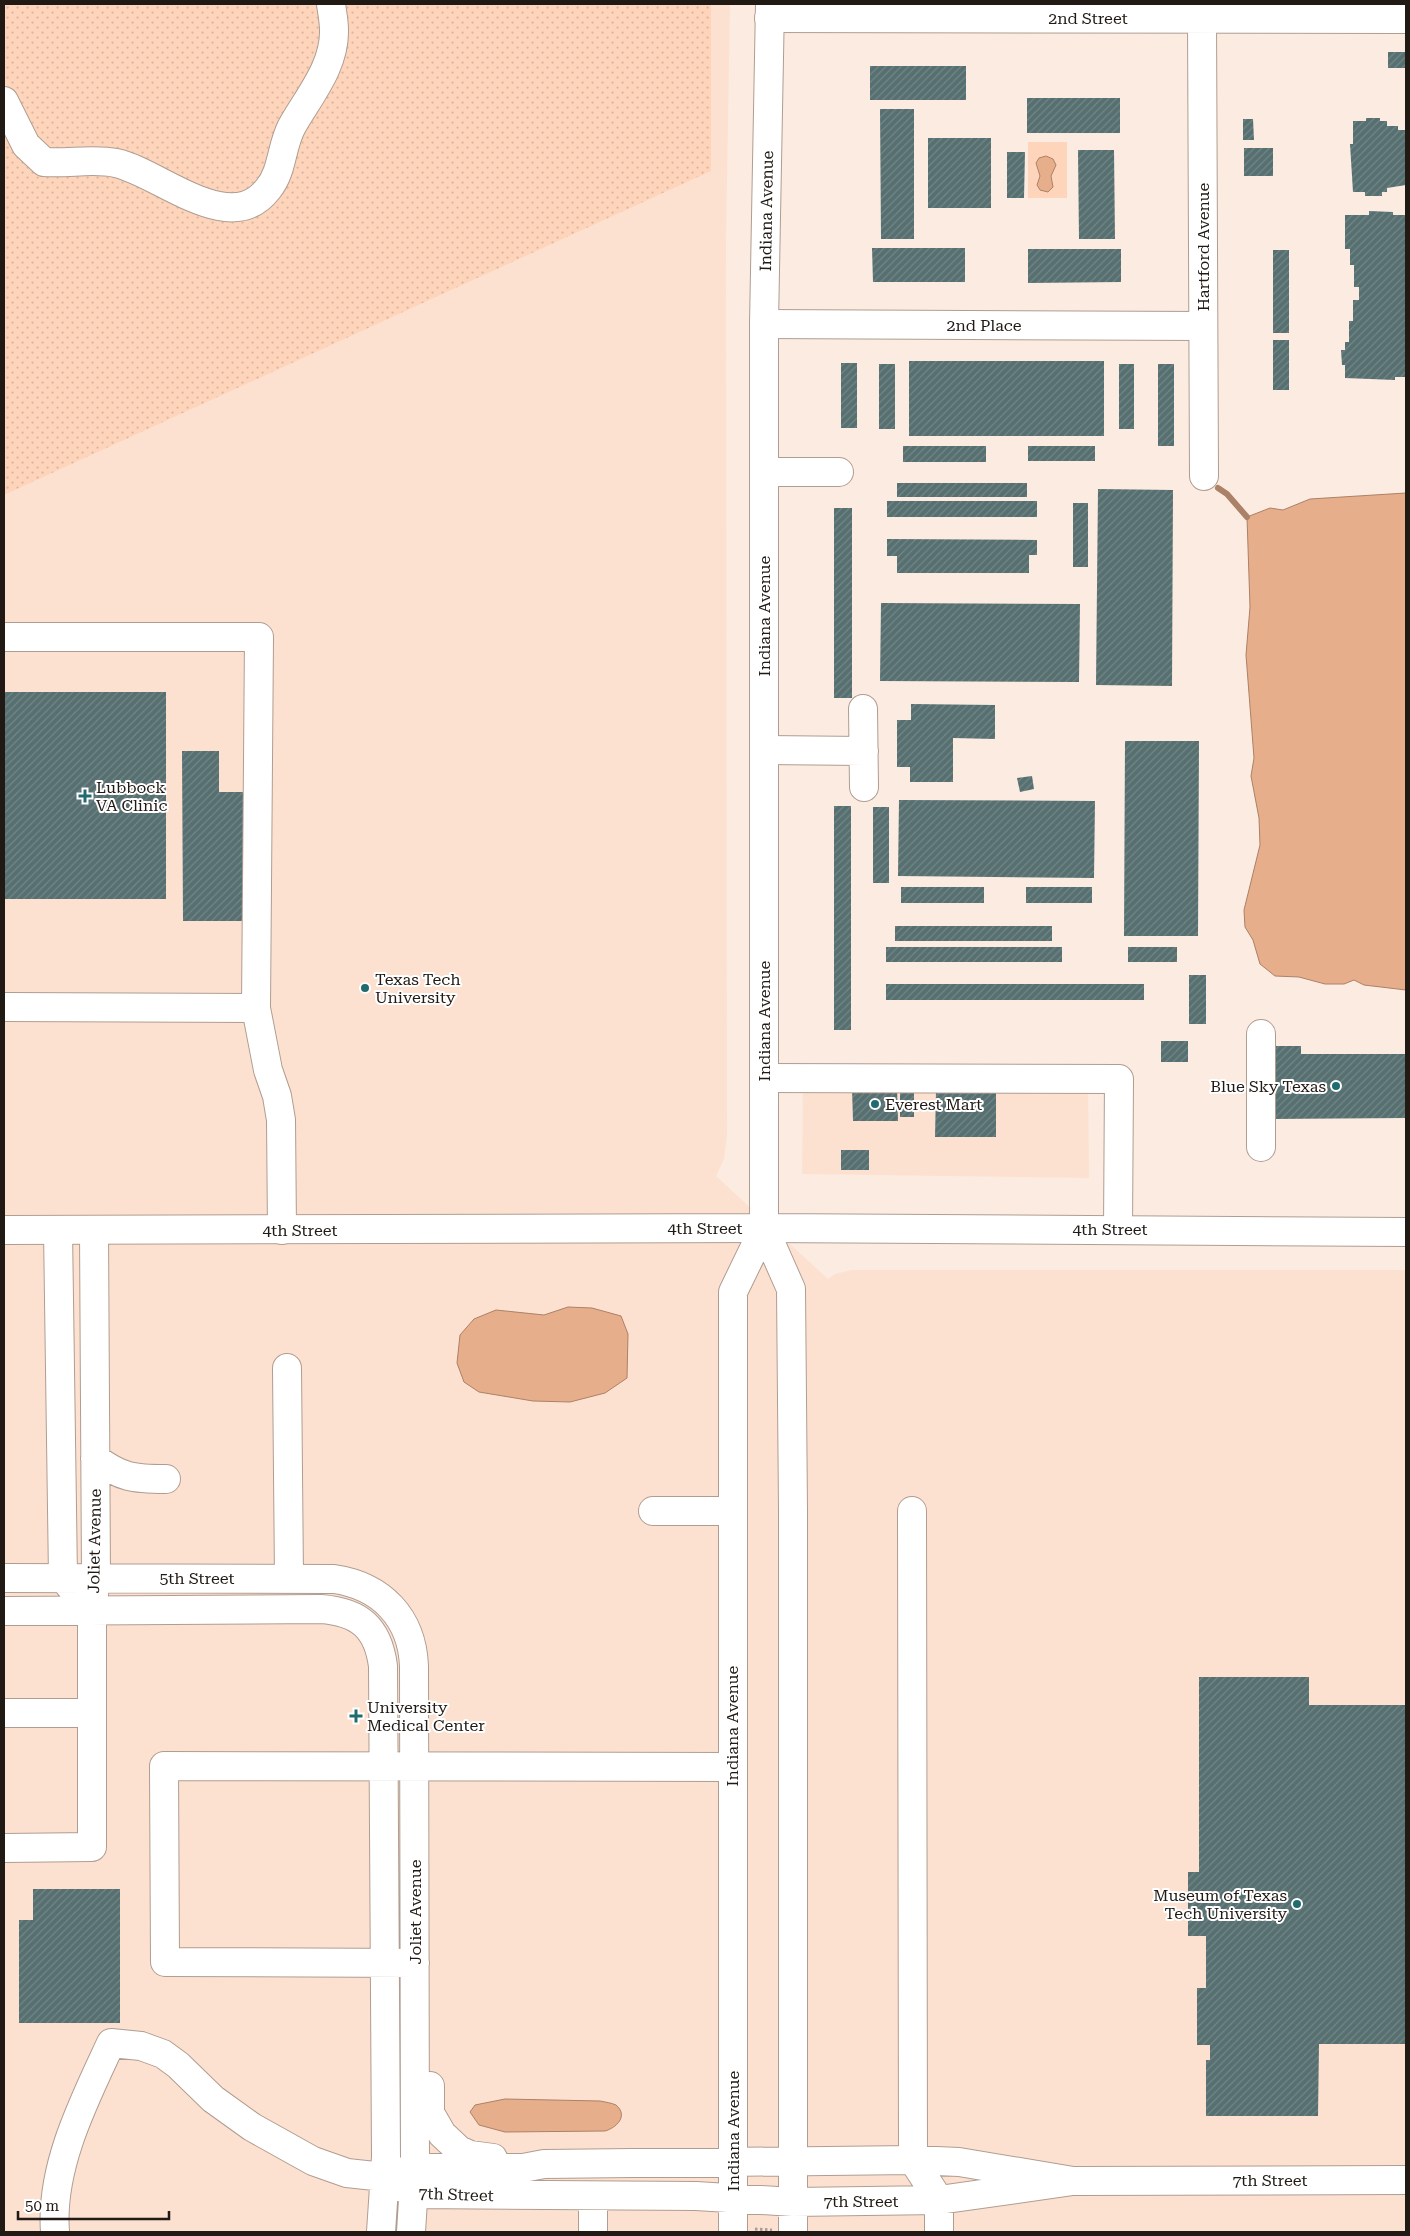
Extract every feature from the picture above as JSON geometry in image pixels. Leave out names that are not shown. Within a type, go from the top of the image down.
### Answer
[{"type":"street","points":[[4,102],[26,145],[44,162],[116,163],[133,168],[204,202],[224,207],[237,207],[260,197],[275,179],[286,137],[317,87],[327,65],[334,31],[331,4]]},
{"type":"street","name":"2nd Street","points":[[769,11],[1202,18],[1371,11],[1406,19]]},
{"type":"street","name":"Indiana Avenue","points":[[769,11],[764,324],[764,1228],[791,1289],[793,1500],[794,2161],[793,2202],[783,2231]]},
{"type":"street","name":"Hartford Avenue","points":[[1202,18],[1204,476]]},
{"type":"street","name":"2nd Place","points":[[764,324],[1147,338],[1203,326]]},
{"type":"street","points":[[764,472],[839,472]]},
{"type":"street","points":[[4,637],[259,637],[256,1008],[268,1070],[277,1096],[281,1120],[282,1230]]},
{"type":"street","points":[[864,709],[864,787]]},
{"type":"street","points":[[765,750],[864,751]]},
{"type":"street","points":[[4,1007],[256,1008]]},
{"type":"street","points":[[1261,1034],[1261,1147]]},
{"type":"street","points":[[764,1078],[1119,1079],[1118,1229]]},
{"type":"street","name":"Indiana Avenue","points":[[739,2231],[733,2199],[733,1292],[764,1228]]},
{"type":"street","name":"4th Street","points":[[4,1230],[764,1228],[1406,1232]]},
{"type":"street","name":"Joliet Avenue","points":[[58,1230],[63,1578],[92,1610]]},
{"type":"street","name":"Joliet Avenue","points":[[92,1610],[96,1578],[94,1230]]},
{"type":"street","points":[[288,1368],[289,1578]]},
{"type":"street","points":[[95,1458],[112,1471],[127,1478],[166,1479]]},
{"type":"street","points":[[652,1512],[732,1511]]},
{"type":"street","points":[[912,1511],[913,2160],[938,2200],[939,2232]]},
{"type":"street","name":"5th Street","points":[[4,1578],[289,1578],[345,1580],[368,1588],[385,1601]]},
{"type":"street","name":"Joliet Avenue","points":[[385,1601],[400,1617],[408,1631],[413,1648],[416,2051],[415,2181],[411,2232]]},
{"type":"street","points":[[4,1848],[92,1847],[92,1610]]},
{"type":"street","name":"5th Street","points":[[4,1611],[327,1610],[353,1616],[368,1626]]},
{"type":"street","name":"Joliet Avenue","points":[[368,1626],[380,1648],[383,1666],[384,2177],[381,2232]]},
{"type":"street","points":[[4,1713],[92,1713]]},
{"type":"street","points":[[415,1963],[165,1962],[164,1766],[732,1767]]},
{"type":"street","points":[[55,2232],[56,2198],[63,2163],[88,2091],[111,2043],[141,2046],[163,2054],[187,2074],[200,2088],[228,2110],[252,2127],[292,2150],[347,2173],[384,2177]]},
{"type":"street","points":[[416,2051],[430,2080],[430,2113],[442,2134],[451,2144],[470,2155],[521,2158],[544,2164]]},
{"type":"street","name":"7th Street","points":[[415,2181],[544,2164],[913,2160],[959,2162],[1073,2181]]},
{"type":"street","name":"7th Street","points":[[384,2177],[592,2196],[696,2196],[793,2202],[938,2200],[1073,2181],[1406,2180]]},
{"type":"street","points":[[592,2196],[592,2232]]},
{"type":"path","points":[[739,2231],[783,2231]]},
{"type":"shaded area","name":"Texas Tech University","points":[[4,4],[730,4],[726,240],[727,1135],[724,1159],[716,1176],[828,1279],[835,1274],[851,1270],[1406,1270],[1406,2232],[4,2232]]},
{"type":"shaded area","points":[[4,4],[711,4],[711,171],[4,495]]},
{"type":"shaded area","points":[[1028,142],[1067,142],[1067,198],[1028,198]]},
{"type":"shaded area","points":[[1046,156],[1053,159],[1056,165],[1051,176],[1053,187],[1048,192],[1040,190],[1037,185],[1040,176],[1036,163],[1039,158]]},
{"type":"shaded area","points":[[1406,493],[1406,990],[1364,985],[1354,980],[1344,984],[1325,984],[1299,977],[1275,976],[1260,964],[1253,940],[1245,927],[1244,910],[1260,845],[1259,818],[1251,776],[1254,758],[1246,655],[1250,607],[1247,517],[1270,508],[1283,510],[1310,499]]},
{"type":"shaded area","points":[[803,1082],[1088,1083],[1089,1178],[802,1174]]},
{"type":"shaded area","points":[[568,1307],[592,1308],[621,1316],[628,1334],[627,1378],[605,1393],[570,1402],[533,1401],[479,1392],[464,1382],[457,1363],[460,1335],[474,1319],[496,1310],[544,1315]]},
{"type":"shaded area","points":[[505,2099],[600,2101],[616,2105],[620,2109],[621,2117],[617,2124],[605,2131],[505,2132],[479,2125],[470,2112],[475,2105]]},
{"type":"building","points":[[1388,52],[1406,52],[1406,68],[1388,68]]},
{"type":"building","points":[[870,66],[966,66],[966,100],[870,100]]},
{"type":"building","points":[[1027,98],[1120,98],[1120,133],[1027,133]]},
{"type":"building","points":[[880,109],[914,109],[914,239],[881,239]]},
{"type":"building","points":[[1366,118],[1380,118],[1380,121],[1387,121],[1387,126],[1398,126],[1398,130],[1406,130],[1406,185],[1387,188],[1387,192],[1382,192],[1382,196],[1365,196],[1365,192],[1353,192],[1350,144],[1353,144],[1353,121],[1366,121]]},
{"type":"building","points":[[1243,119],[1253,119],[1254,140],[1243,140]]},
{"type":"building","points":[[928,138],[991,138],[991,208],[928,208]]},
{"type":"building","points":[[1244,148],[1273,148],[1273,176],[1244,176]]},
{"type":"building","points":[[1078,150],[1114,150],[1115,239],[1079,239]]},
{"type":"building","points":[[1007,152],[1025,152],[1024,198],[1007,198]]},
{"type":"building","points":[[1369,211],[1393,212],[1393,215],[1406,215],[1406,377],[1395,377],[1395,380],[1345,378],[1345,365],[1342,365],[1341,350],[1345,350],[1345,342],[1349,342],[1349,321],[1353,321],[1353,300],[1359,300],[1359,287],[1354,287],[1354,265],[1350,265],[1350,249],[1345,249],[1345,215],[1369,215]]},
{"type":"building","points":[[872,248],[965,248],[965,282],[873,282]]},
{"type":"building","points":[[1028,249],[1121,249],[1121,282],[1028,283]]},
{"type":"building","points":[[1273,250],[1289,250],[1289,333],[1273,333]]},
{"type":"building","points":[[1273,340],[1289,340],[1289,390],[1273,390]]},
{"type":"building","points":[[909,361],[1104,361],[1104,436],[909,436]]},
{"type":"building","points":[[841,363],[857,363],[857,428],[841,428]]},
{"type":"building","points":[[879,364],[895,364],[895,429],[879,429]]},
{"type":"building","points":[[1119,364],[1134,364],[1134,429],[1119,429]]},
{"type":"building","points":[[1158,364],[1174,364],[1174,446],[1158,446]]},
{"type":"building","points":[[903,446],[986,446],[986,462],[903,462]]},
{"type":"building","points":[[1028,446],[1095,446],[1095,461],[1028,461]]},
{"type":"building","points":[[897,483],[1027,483],[1027,497],[897,497]]},
{"type":"building","points":[[1098,489],[1173,490],[1172,686],[1096,685]]},
{"type":"building","points":[[887,501],[1037,501],[1037,517],[887,517]]},
{"type":"building","points":[[1073,503],[1088,503],[1088,567],[1073,567]]},
{"type":"building","points":[[834,508],[852,508],[852,698],[834,698]]},
{"type":"building","points":[[887,539],[1037,540],[1037,555],[1029,555],[1029,573],[897,573],[897,556],[887,556]]},
{"type":"building","points":[[881,603],[1080,604],[1079,682],[880,681]]},
{"type":"building","name":"Lubbock VA Clinic","points":[[4,692],[166,692],[166,899],[4,899]]},
{"type":"building","points":[[911,704],[995,705],[995,739],[953,738],[953,782],[910,782],[910,767],[897,767],[897,720],[911,720]]},
{"type":"building","points":[[1125,741],[1199,741],[1198,936],[1124,936]]},
{"type":"building","points":[[182,751],[219,751],[219,792],[248,792],[248,921],[183,921]]},
{"type":"building","points":[[1032,776],[1034,789],[1020,792],[1017,778]]},
{"type":"building","points":[[899,800],[1095,801],[1094,878],[898,876]]},
{"type":"building","points":[[834,806],[851,806],[851,1030],[834,1030]]},
{"type":"building","points":[[873,807],[889,807],[889,883],[873,883]]},
{"type":"building","points":[[901,887],[984,887],[984,903],[901,903]]},
{"type":"building","points":[[1026,887],[1092,887],[1092,903],[1026,903]]},
{"type":"building","points":[[895,926],[1052,926],[1052,941],[895,941]]},
{"type":"building","points":[[886,947],[1062,947],[1062,962],[886,962]]},
{"type":"building","points":[[1128,947],[1177,947],[1177,962],[1128,962]]},
{"type":"building","points":[[1189,975],[1206,975],[1206,1024],[1189,1024]]},
{"type":"building","points":[[886,984],[1144,984],[1144,1000],[886,1000]]},
{"type":"building","points":[[1161,1041],[1188,1041],[1188,1062],[1161,1062]]},
{"type":"building","name":"Blue Sky Texas","points":[[1266,1046],[1301,1046],[1301,1054],[1406,1054],[1406,1118],[1266,1119]]},
{"type":"building","name":"Everest Mart","points":[[852,1088],[897,1088],[898,1121],[853,1121]]},
{"type":"building","points":[[900,1089],[914,1089],[914,1117],[900,1117]]},
{"type":"building","points":[[936,1091],[996,1092],[996,1137],[935,1137]]},
{"type":"building","points":[[841,1150],[869,1150],[869,1170],[841,1170]]},
{"type":"building","name":"Museum of Texas Tech University","points":[[1199,1677],[1309,1677],[1309,1705],[1406,1705],[1406,2044],[1319,2044],[1318,2116],[1206,2116],[1206,2060],[1210,2060],[1210,2045],[1197,2045],[1197,1988],[1206,1988],[1206,1936],[1188,1936],[1188,1872],[1199,1872]]},
{"type":"building","points":[[33,1889],[120,1889],[120,2023],[19,2023],[19,1920],[33,1920]]},
{"type":"waterway","points":[[1218,488],[1227,494],[1247,517]]},
{"type":"place","name":"Lubbock VA Clinic","points":[[85,796]]},
{"type":"place","name":"Texas Tech University","points":[[365,988]]},
{"type":"place","name":"Blue Sky Texas","points":[[1336,1086]]},
{"type":"place","name":"Everest Mart","points":[[875,1104]]},
{"type":"place","name":"University Medical Center","points":[[356,1716]]},
{"type":"place","name":"Museum of Texas Tech University","points":[[1297,1904]]}]
